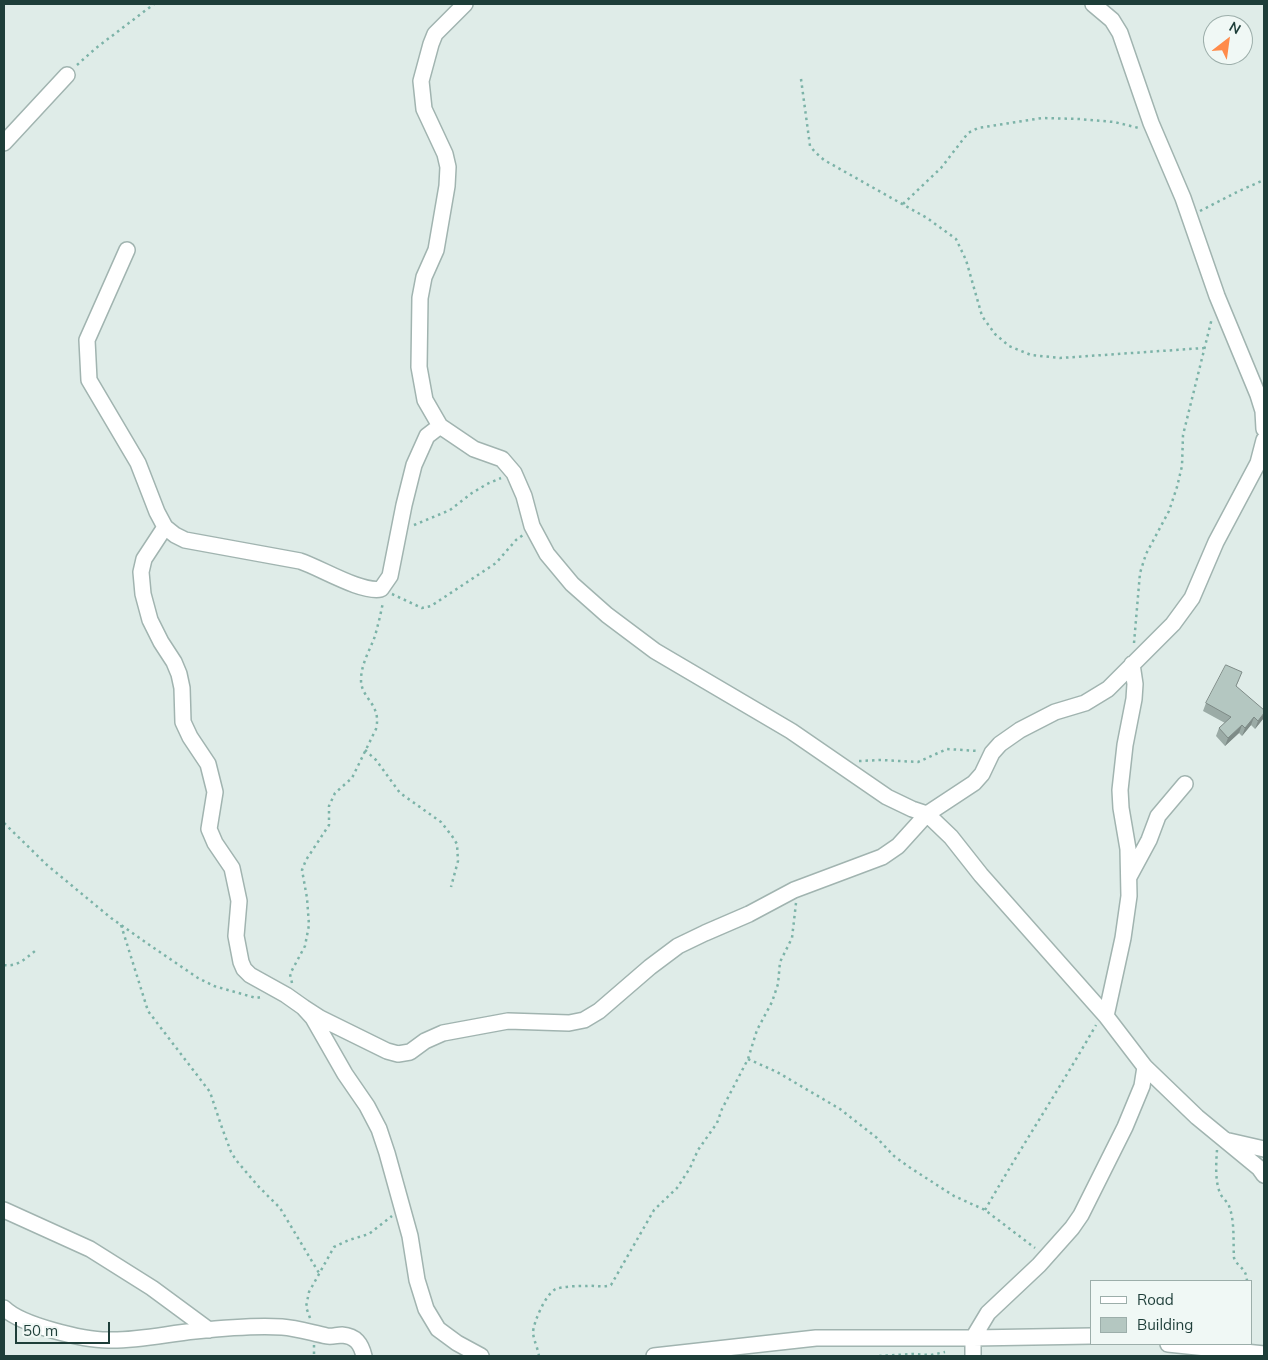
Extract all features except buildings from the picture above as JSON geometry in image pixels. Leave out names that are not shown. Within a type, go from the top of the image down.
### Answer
[{"type":"street","points":[[465,4],[435,34],[421,81],[424,109],[445,154],[448,167],[447,186],[436,250],[424,277],[420,298],[418,367],[425,400],[440,426],[474,449],[502,459],[514,473],[524,496],[532,526],[547,554],[572,584],[607,615],[655,651],[791,731],[887,797],[926,814],[951,837],[981,875],[1104,1014],[1145,1067],[1210,1127],[1259,1168],[1264,1175]]},
{"type":"street","points":[[1093,4],[1112,20],[1120,33],[1155,131],[1190,217],[1217,296],[1258,395],[1263,411],[1264,429]]},
{"type":"street","points":[[4,143],[67,75]]},
{"type":"street","points":[[127,250],[87,340],[89,380],[138,463],[157,512],[165,527],[175,536],[185,540],[300,561],[360,587],[375,590],[381,589],[387,586],[414,464],[427,436],[440,426]]},
{"type":"street","points":[[165,527],[144,559],[141,572],[143,594],[150,620],[179,674],[186,729],[208,764],[215,792],[209,829],[232,868],[238,901],[236,936],[244,969],[250,975],[320,1018],[387,1051],[398,1054],[410,1052],[425,1041],[443,1034],[471,1027],[508,1021],[569,1023],[584,1020],[599,1011],[650,966],[678,946],[749,914],[798,889],[882,857],[898,846],[926,814],[974,783],[982,774],[992,753],[1000,744],[1020,730],[1055,712],[1085,703],[1108,689],[1174,624],[1192,598],[1216,542],[1258,463],[1264,440]]},
{"type":"street","points":[[1104,1014],[1123,938],[1129,896],[1128,849],[1120,790],[1125,745],[1134,699],[1135,684],[1132,664]]},
{"type":"street","points":[[1128,878],[1149,840],[1158,816],[1184,784]]},
{"type":"street","points":[[299,1004],[313,1018],[379,1129],[410,1236],[417,1280],[426,1309],[438,1329],[457,1343],[481,1356]]},
{"type":"street","points":[[973,1356],[973,1338],[988,1313],[1046,1257],[1072,1228],[1085,1207],[1125,1127],[1142,1086],[1145,1067]]},
{"type":"street","points":[[1225,1140],[1264,1150]]},
{"type":"street","points":[[4,1210],[90,1249],[152,1288],[209,1330]]},
{"type":"street","points":[[4,1308],[23,1319],[51,1330],[106,1340],[133,1340],[245,1327],[283,1327],[330,1337],[341,1335],[355,1338],[362,1346],[364,1356]]},
{"type":"street","points":[[654,1356],[816,1338],[1090,1336]]},
{"type":"street","points":[[1178,1345],[1264,1354]]},
{"type":"path","points":[[67,75],[96,48],[154,4]]},
{"type":"path","points":[[801,79],[810,146],[824,160],[927,218],[956,240],[966,260],[982,316],[996,334],[1009,346],[1031,355],[1060,358],[1204,348]]},
{"type":"path","points":[[903,204],[941,168],[968,133],[978,128],[1042,118],[1114,122],[1155,131]]},
{"type":"path","points":[[1190,217],[1264,180]]},
{"type":"path","points":[[1132,664],[1140,573],[1146,554],[1169,511],[1177,487],[1182,466],[1183,435],[1217,296]]},
{"type":"path","points":[[398,538],[407,528],[450,510],[487,484],[514,473]]},
{"type":"path","points":[[299,1004],[290,974],[306,946],[309,925],[302,870],[306,860],[330,825],[328,813],[332,799],[338,790],[352,778],[377,724],[375,708],[363,690],[361,681],[362,670],[375,635],[387,586],[422,608],[431,606],[496,563],[511,545],[528,532],[532,526]]},
{"type":"path","points":[[838,762],[881,760],[918,762],[947,749],[977,751],[1000,744]]},
{"type":"path","points":[[365,750],[376,760],[400,793],[442,822],[452,836],[456,844],[458,861],[451,887]]},
{"type":"path","points":[[4,823],[46,865],[121,925],[198,978],[214,986],[256,998],[264,997]]},
{"type":"path","points":[[539,1356],[533,1331],[538,1314],[549,1296],[554,1290],[560,1288],[589,1285],[605,1286],[611,1284],[654,1210],[677,1188],[690,1168],[698,1150],[717,1123],[722,1109],[748,1059],[757,1030],[772,1002],[778,984],[780,962],[792,938],[798,889]]},
{"type":"path","points":[[121,925],[148,1011],[210,1092],[221,1125],[236,1160],[280,1208],[319,1273]]},
{"type":"path","points":[[4,965],[14,966],[35,951]]},
{"type":"path","points":[[985,1210],[1022,1146],[1104,1014]]},
{"type":"path","points":[[748,1059],[777,1072],[840,1108],[909,1167],[954,1196],[985,1210],[1046,1257]]},
{"type":"path","points":[[1210,1127],[1217,1150],[1216,1169],[1219,1190],[1221,1196],[1230,1207],[1234,1258],[1245,1271],[1247,1280]]},
{"type":"path","points":[[313,1333],[306,1307],[307,1299],[334,1247],[369,1234],[393,1215],[401,1206]]}]
